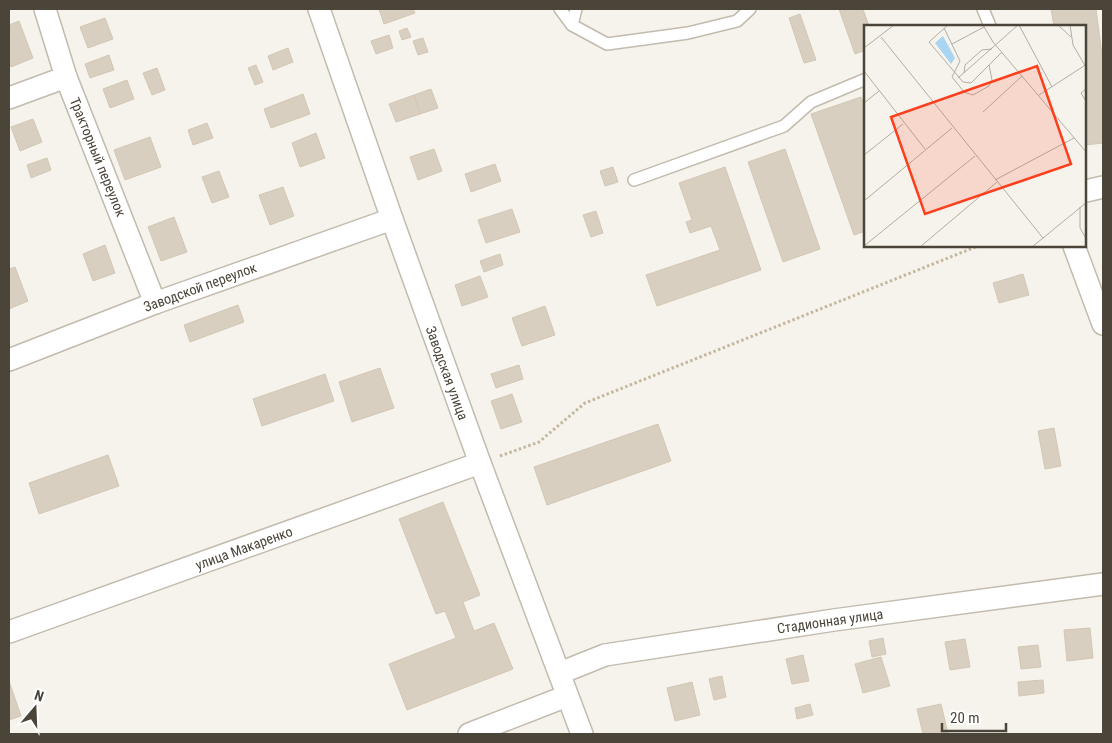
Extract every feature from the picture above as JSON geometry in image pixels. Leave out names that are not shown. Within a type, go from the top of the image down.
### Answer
[{"type":"street","name":"Тракторный переулок","points":[[44,9],[66,77],[155,303]]},
{"type":"street","name":"Заводская улица","points":[[319,9],[480,463],[582,734]]},
{"type":"street","points":[[9,98],[66,77]]},
{"type":"street","points":[[1087,191],[1103,187]]},
{"type":"street","name":"Заводской переулок","points":[[9,360],[155,303],[392,219]]},
{"type":"street","points":[[1075,248],[1103,324]]},
{"type":"street","name":"улица Макаренко","points":[[9,632],[480,463]]},
{"type":"street","name":"Стадионная улица","points":[[560,672],[605,656],[834,620],[1103,584]]},
{"type":"street","points":[[469,734],[567,696]]},
{"type":"lane","points":[[560,9],[572,25],[608,44],[688,33],[737,21],[750,9]]},
{"type":"lane","points":[[572,25],[576,9]]},
{"type":"lane","points":[[983,9],[990,25]]},
{"type":"lane","points":[[634,180],[784,126],[811,102],[864,80]]},
{"type":"path","points":[[480,463],[539,442],[585,403],[973,248]]},
{"type":"building","points":[[379,9],[413,9],[415,13],[384,24]]},
{"type":"building","points":[[839,9],[863,9],[869,25],[864,25],[864,51],[855,54]]},
{"type":"building","points":[[1051,9],[1096,9],[1103,62],[1103,143],[1087,145],[1087,25],[1054,25]]},
{"type":"building","points":[[800,14],[816,60],[804,63],[789,18]]},
{"type":"building","points":[[105,18],[113,39],[88,48],[80,27]]},
{"type":"building","points":[[19,21],[33,58],[11,67],[9,61],[9,25]]},
{"type":"building","points":[[407,28],[411,37],[402,40],[399,31]]},
{"type":"building","points":[[389,35],[393,48],[376,54],[371,41]]},
{"type":"building","points":[[423,38],[428,52],[418,55],[413,41]]},
{"type":"building","points":[[288,48],[293,62],[273,70],[268,56]]},
{"type":"building","points":[[109,55],[114,70],[90,78],[85,64]]},
{"type":"building","points":[[256,65],[263,82],[255,85],[248,68]]},
{"type":"building","points":[[157,68],[165,90],[152,95],[143,73]]},
{"type":"building","points":[[127,80],[134,99],[110,108],[103,89]]},
{"type":"building","points":[[431,89],[438,108],[420,114],[414,95]]},
{"type":"building","points":[[303,94],[310,114],[271,128],[264,109]]},
{"type":"building","points":[[414,95],[420,114],[396,122],[389,104]]},
{"type":"building","points":[[861,97],[864,104],[864,232],[854,235],[811,114]]},
{"type":"building","points":[[33,119],[42,142],[20,151],[11,127]]},
{"type":"building","points":[[207,123],[213,138],[193,145],[188,130]]},
{"type":"building","points":[[316,133],[325,158],[300,167],[292,143]]},
{"type":"building","points":[[150,137],[161,167],[125,180],[114,150]]},
{"type":"building","points":[[434,149],[442,171],[418,180],[410,157]]},
{"type":"building","points":[[785,149],[820,249],[783,262],[748,162]]},
{"type":"building","points":[[47,158],[51,170],[31,178],[27,165]]},
{"type":"building","points":[[495,164],[501,181],[471,192],[465,174]]},
{"type":"building","points":[[613,167],[618,182],[605,186],[600,171]]},
{"type":"building","points":[[725,167],[761,270],[657,306],[646,275],[720,250],[711,226],[690,233],[686,222],[692,220],[679,183]]},
{"type":"building","points":[[219,171],[229,197],[212,203],[202,177]]},
{"type":"building","points":[[283,187],[294,216],[270,225],[259,195]]},
{"type":"building","points":[[512,209],[520,232],[486,243],[478,220]]},
{"type":"building","points":[[596,211],[603,233],[591,237],[583,215]]},
{"type":"building","points":[[174,217],[187,252],[161,261],[148,227]]},
{"type":"building","points":[[105,245],[115,273],[93,281],[83,254]]},
{"type":"building","points":[[500,254],[503,265],[484,272],[480,261]]},
{"type":"building","points":[[15,267],[28,301],[9,309],[9,269]]},
{"type":"building","points":[[1023,274],[1029,295],[999,303],[993,283]]},
{"type":"building","points":[[480,276],[488,297],[462,306],[455,285]]},
{"type":"building","points":[[238,305],[244,322],[190,342],[184,325]]},
{"type":"building","points":[[545,306],[555,335],[522,346],[512,318]]},
{"type":"building","points":[[519,365],[523,379],[496,388],[491,374]]},
{"type":"building","points":[[380,368],[394,408],[352,422],[339,382]]},
{"type":"building","points":[[325,374],[334,401],[262,426],[253,399]]},
{"type":"building","points":[[512,394],[522,422],[501,429],[491,401]]},
{"type":"building","points":[[658,424],[671,461],[547,505],[534,467]]},
{"type":"building","points":[[1054,428],[1061,466],[1045,469],[1038,431]]},
{"type":"building","points":[[108,455],[119,486],[39,514],[29,483]]},
{"type":"building","points":[[443,502],[480,595],[463,602],[474,631],[494,623],[513,669],[407,710],[389,664],[456,638],[445,611],[436,614],[399,519]]},
{"type":"building","points":[[1090,628],[1093,658],[1067,661],[1064,630]]},
{"type":"building","points":[[883,638],[886,654],[872,657],[869,641]]},
{"type":"building","points":[[965,639],[970,667],[950,670],[945,642]]},
{"type":"building","points":[[1038,645],[1041,667],[1021,669],[1018,647]]},
{"type":"building","points":[[803,655],[809,681],[792,684],[786,659]]},
{"type":"building","points":[[881,657],[890,686],[863,693],[855,664]]},
{"type":"building","points":[[722,676],[726,697],[714,700],[709,679]]},
{"type":"building","points":[[1043,680],[1044,693],[1019,696],[1018,682]]},
{"type":"building","points":[[9,681],[21,716],[9,720]]},
{"type":"building","points":[[692,682],[700,715],[675,721],[667,688]]},
{"type":"building","points":[[810,704],[813,715],[797,719],[795,708]]},
{"type":"building","points":[[941,704],[948,734],[923,734],[917,709]]}]
